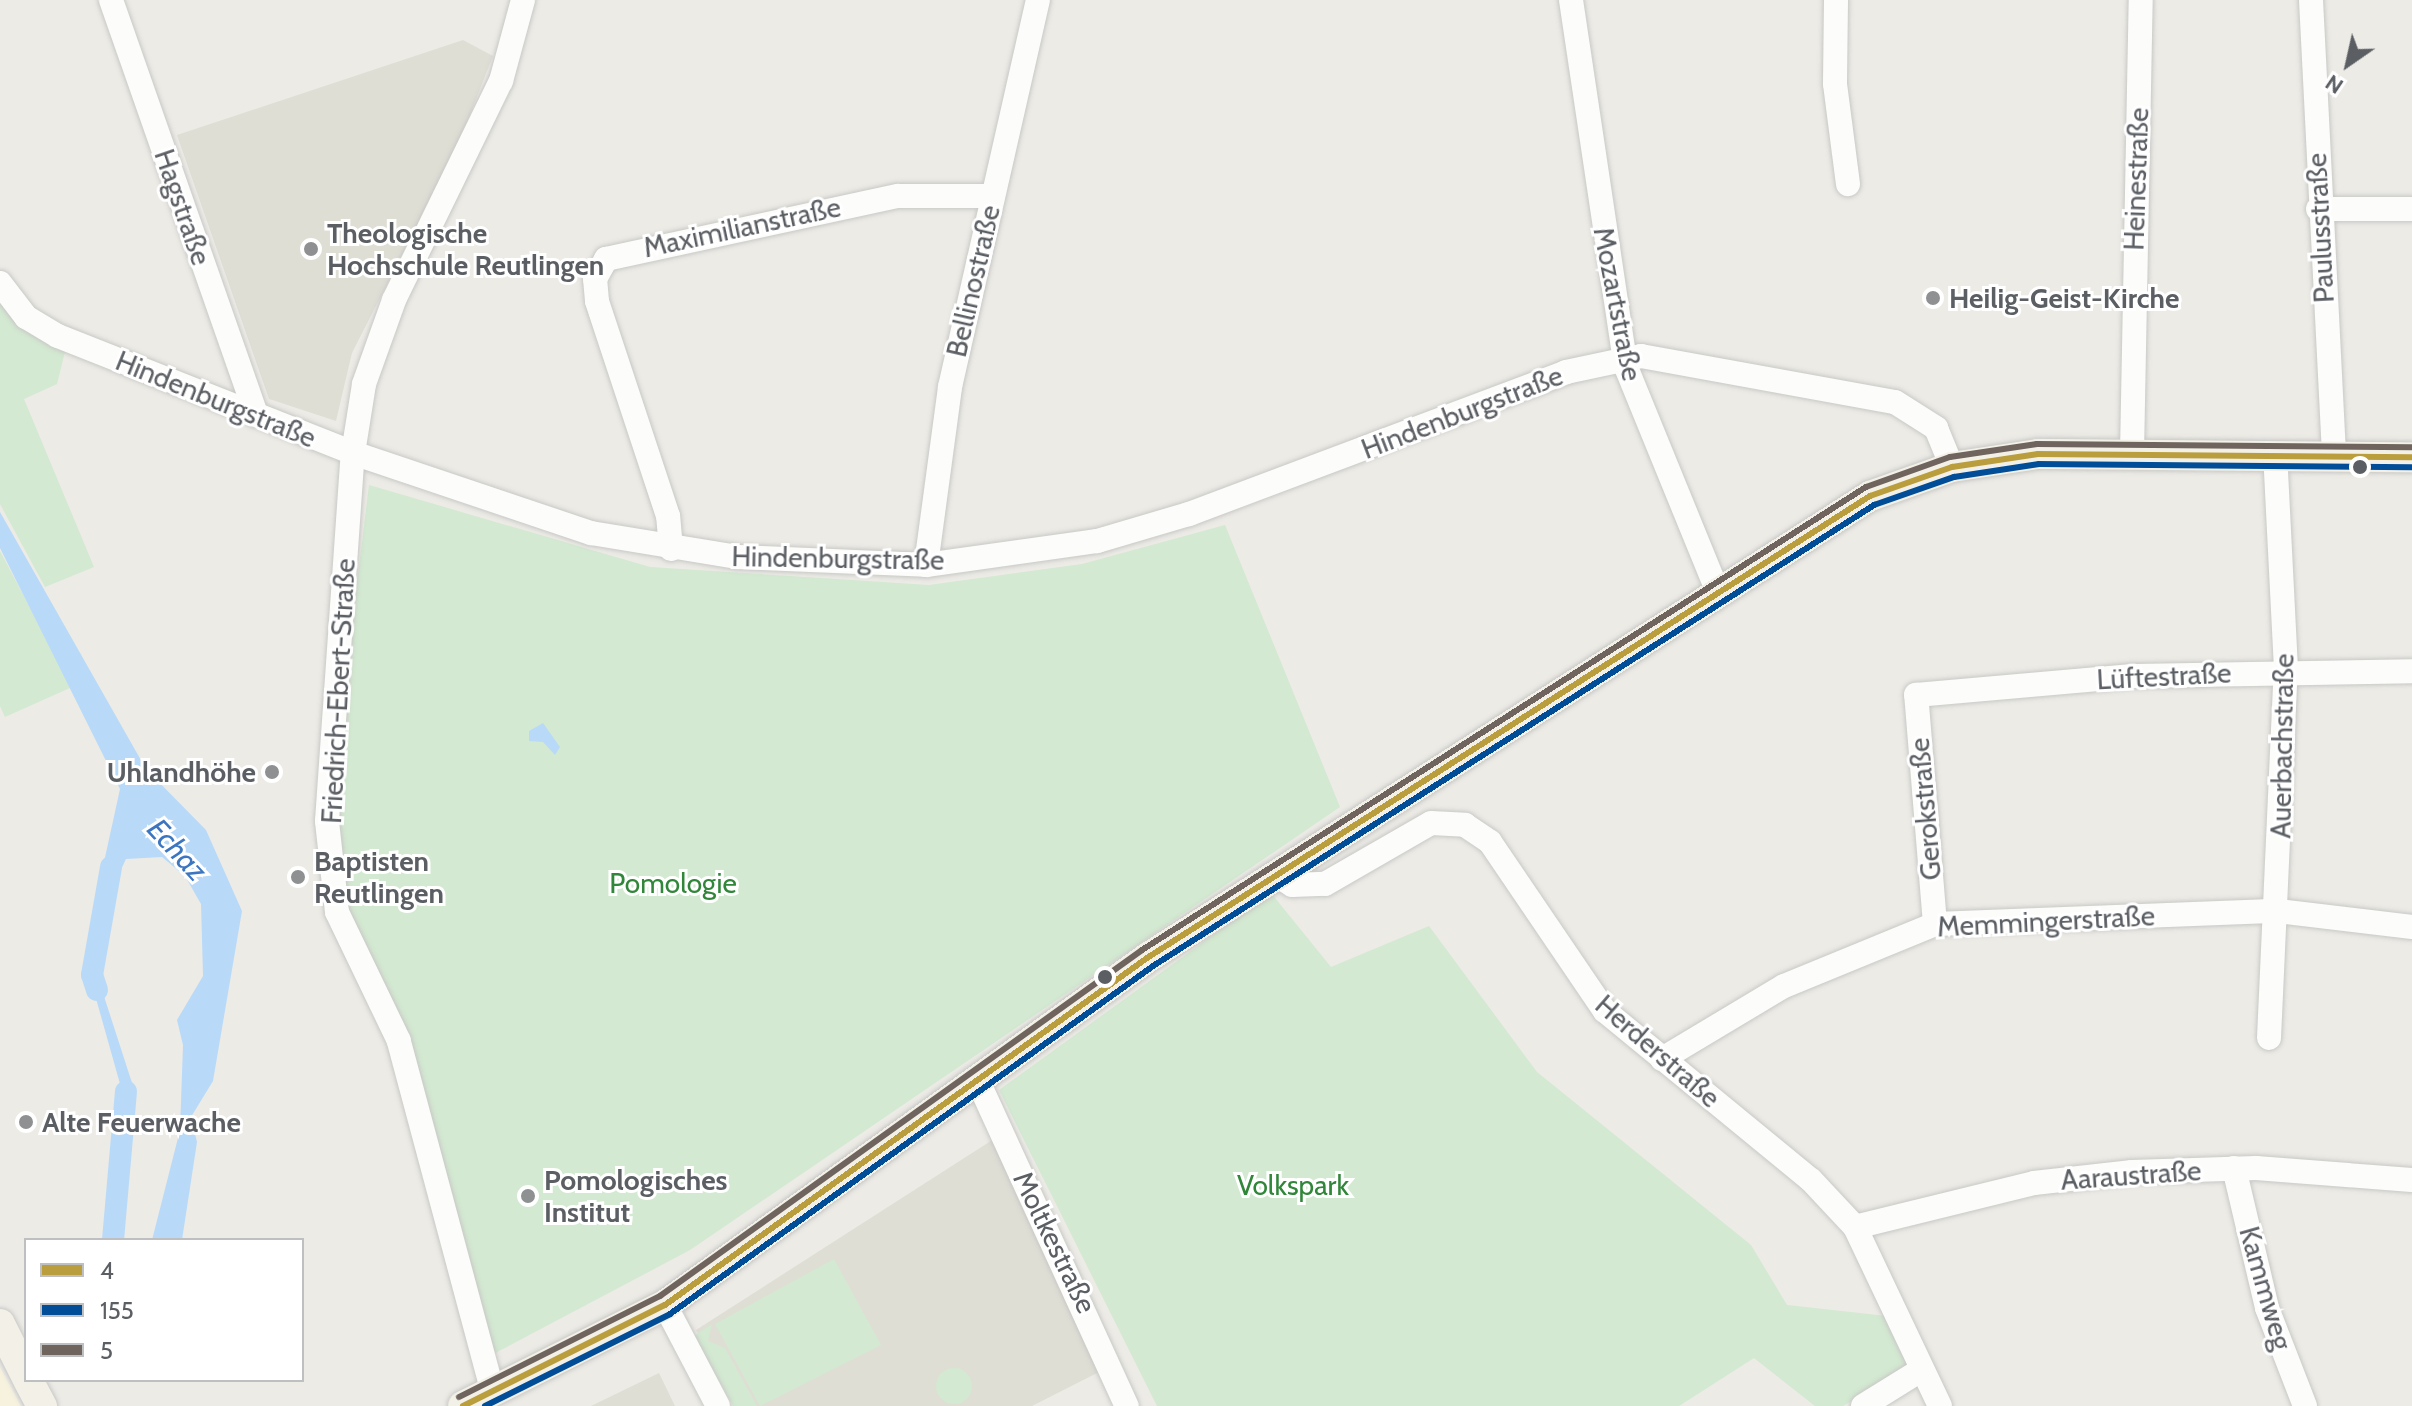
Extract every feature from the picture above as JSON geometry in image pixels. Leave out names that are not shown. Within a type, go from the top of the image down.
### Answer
[{"type":"main road","points":[[463,1406],[665,1305],[977,1079],[1274,874],[1870,496],[1952,467],[2038,454],[2412,457]]},
{"type":"main road","points":[[0,1324],[24,1372]]},
{"type":"main road","points":[[29,1382],[42,1406]]},
{"type":"street","name":"Hagstraße","points":[[111,0],[256,415]]},
{"type":"street","name":"Friedrich-Ebert-Straße","points":[[492,1389],[399,1041],[337,912],[327,807],[353,453],[376,344],[501,81],[523,0]]},
{"type":"street","name":"Bellinostraße","points":[[926,565],[950,387],[1038,0]]},
{"type":"street","name":"Mozartstraße","points":[[1571,0],[1624,357],[1718,593]]},
{"type":"street","points":[[1836,0],[1835,84],[1848,184]]},
{"type":"street","name":"Heinestraße","points":[[2132,453],[2141,0]]},
{"type":"street","name":"Paulusstraße","points":[[2311,0],[2318,209],[2334,455]]},
{"type":"street","name":"Maximilianstraße","points":[[671,549],[668,516],[597,301],[595,279],[606,259],[898,196],[992,196]]},
{"type":"street","points":[[2318,209],[2412,209]]},
{"type":"street","name":"Hindenburgstraße","points":[[0,283],[45,329],[256,415],[543,520],[671,549],[926,565],[1128,534],[1566,372],[1624,357],[1687,359],[1895,402],[1936,428],[1952,467]]},
{"type":"street","name":"Auerbachstraße","points":[[2269,1038],[2278,911],[2286,669],[2275,455]]},
{"type":"street","name":"Lüftestraße","points":[[1916,695],[2286,669],[2412,671]]},
{"type":"street","name":"Gerokstraße","points":[[1916,695],[1935,924]]},
{"type":"street","name":"Herderstraße","points":[[1274,874],[1292,885],[1325,884],[1431,823],[1465,825],[1490,842],[1605,1011],[1811,1180],[1855,1227],[1940,1406]]},
{"type":"street","name":"Memmingerstraße","points":[[1662,1059],[1784,986],[1935,924],[2278,911],[2412,927]]},
{"type":"street","name":"Moltkestraße","points":[[977,1079],[1127,1406]]},
{"type":"street","name":"Aaraustraße","points":[[1855,1227],[2034,1183],[2234,1168],[2412,1180]]},
{"type":"street","name":"Kammweg","points":[[2234,1168],[2267,1308],[2305,1406]]},
{"type":"street","points":[[665,1305],[718,1406]]},
{"type":"street","points":[[1863,1406],[1921,1370]]},
{"type":"shaded area","name":"Theologische Hochschule Reutlingen","points":[[463,40],[493,56],[458,145],[352,353],[336,421],[269,399],[177,135]]},
{"type":"shaded area","points":[[997,1137],[1107,1368],[1032,1406],[736,1406],[696,1330]]},
{"type":"shaded area","points":[[0,1367],[21,1406],[0,1406]]},
{"type":"shaded area","points":[[659,1373],[675,1406],[591,1406]]},
{"type":"green space","points":[[0,301],[65,352],[57,384],[24,399],[94,567],[45,587],[0,504]]},
{"type":"green space","name":"Pomologie","points":[[369,485],[650,567],[929,585],[1082,564],[1225,525],[1340,807],[690,1250],[486,1358],[414,1086],[354,953],[328,821]]},
{"type":"green space","points":[[0,551],[72,687],[5,717],[0,706]]},
{"type":"green space","name":"Volkspark","points":[[1271,893],[1331,967],[1429,926],[1537,1072],[1751,1245],[1787,1305],[1887,1316],[1915,1365],[1843,1406],[1815,1406],[1754,1358],[1679,1406],[1157,1406],[999,1090]]},
{"type":"green space","points":[[834,1259],[881,1345],[760,1406],[715,1324]]},
{"type":"green space","points":[[712,1324],[708,1341],[725,1348],[757,1406],[733,1406],[694,1336]]},
{"type":"green space","points":[[954,1368],[967,1373],[972,1386],[967,1399],[954,1404],[941,1399],[936,1386],[941,1373]]},
{"type":"water","name":"Echaz","points":[[0,512],[146,769],[206,830],[242,911],[213,1081],[191,1117],[197,1142],[182,1238],[153,1238],[180,1130],[183,1045],[177,1020],[203,976],[201,904],[185,876],[162,857],[126,859],[109,895],[97,894],[120,789],[0,548]]},
{"type":"water","points":[[543,723],[560,747],[555,755],[543,742],[529,741],[529,731]]},
{"type":"water","points":[[96,905],[106,908],[102,940],[90,938]]},
{"type":"water","points":[[86,963],[102,965],[101,987],[134,1089],[133,1121],[120,1118],[124,1098]]},
{"type":"water","points":[[120,1130],[132,1132],[123,1206],[111,1205]]},
{"type":"water","points":[[115,1221],[123,1227],[123,1233],[118,1238],[109,1236],[106,1230]]},
{"type":"waterway","points":[[97,990],[92,975],[111,867]]},
{"type":"waterway","points":[[113,1238],[126,1092]]},
{"type":"transit line","name":"5","points":[[459,1397],[660,1296],[1142,950],[1866,487],[1950,457],[2037,444],[2412,447]]},
{"type":"transit line","name":"4","points":[[463,1406],[665,1305],[1147,958],[1870,496],[1952,467],[2038,454],[2412,457]]},
{"type":"transit line","name":"155","points":[[485,1406],[670,1314],[1153,966],[1874,505],[1954,477],[2039,464],[2412,467]]},
{"type":"place","name":"Theologische Hochschule Reutlingen","points":[[311,249]]},
{"type":"place","name":"Heilig-Geist-Kirche","points":[[1933,298]]},
{"type":"place","name":"Uhlandhöhe","points":[[272,772]]},
{"type":"place","name":"Baptisten Reutlingen","points":[[298,877]]},
{"type":"place","name":"Alte Feuerwache","points":[[26,1122]]},
{"type":"place","name":"Pomologisches Institut","points":[[528,1196]]}]
